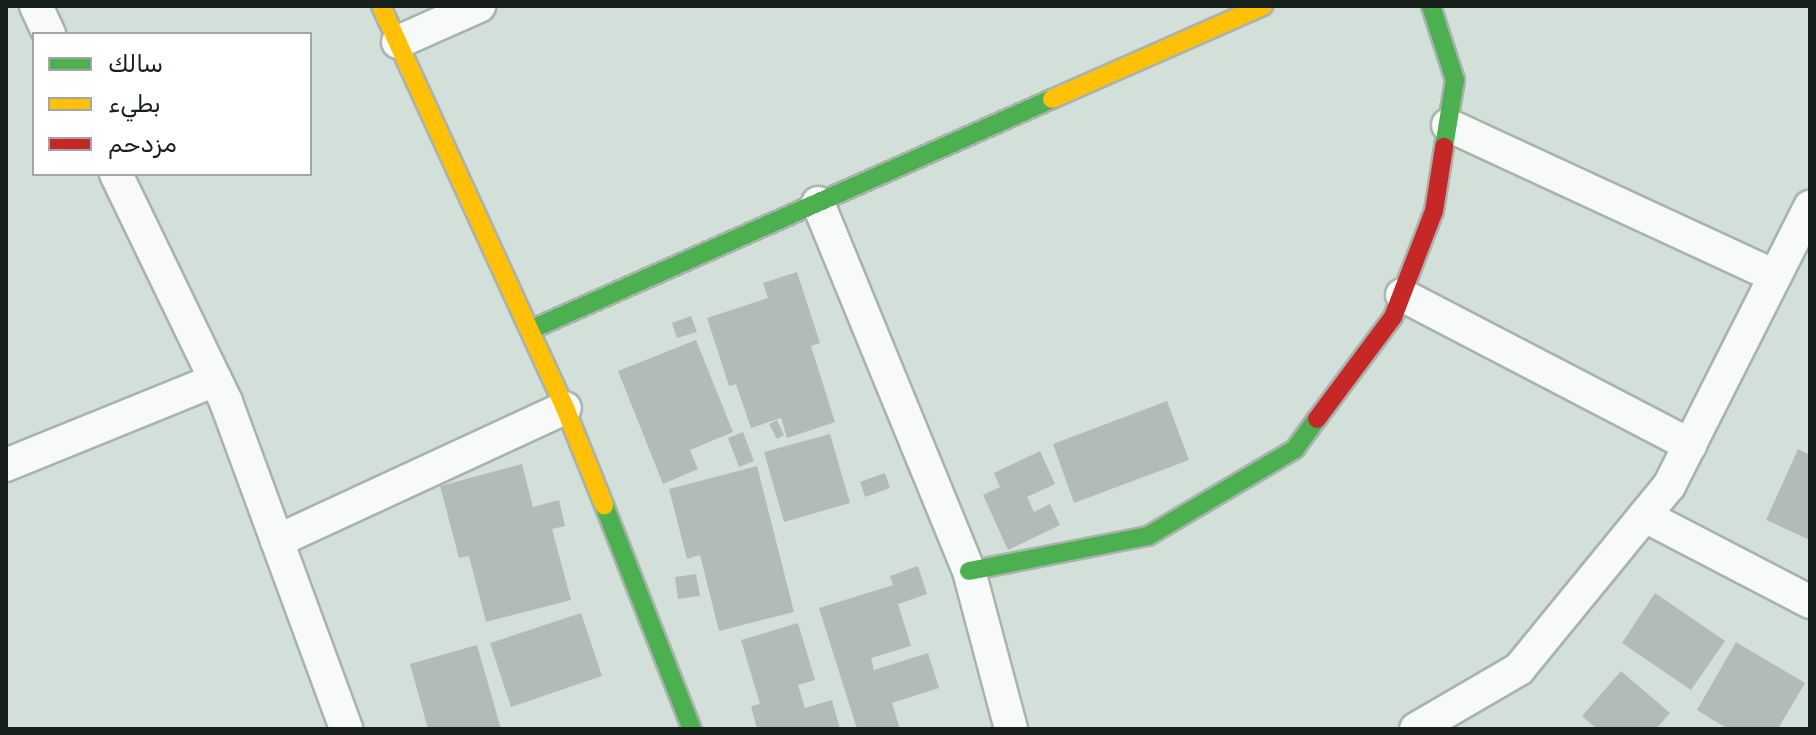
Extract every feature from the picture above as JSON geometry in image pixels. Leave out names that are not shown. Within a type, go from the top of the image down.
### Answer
[{"type":"street","points":[[36,6],[48,32]]},
{"type":"street","points":[[381,6],[565,408],[692,729]]},
{"type":"street","points":[[398,42],[479,6]]},
{"type":"street","points":[[969,571],[1148,536],[1295,449],[1393,317],[1434,211],[1455,80],[1431,6]]},
{"type":"street","points":[[530,330],[1252,8]]},
{"type":"street","points":[[1448,125],[1775,276]]},
{"type":"street","points":[[117,176],[215,380],[346,729]]},
{"type":"street","points":[[818,203],[969,571],[1011,729]]},
{"type":"street","points":[[1416,729],[1519,669],[1669,486],[1775,276],[1806,223]]},
{"type":"street","points":[[1402,295],[1690,445]]},
{"type":"street","points":[[6,465],[215,380]]},
{"type":"street","points":[[277,541],[565,408]]},
{"type":"street","points":[[1645,516],[1810,602]]},
{"type":"building","points":[[797,272],[820,343],[811,346],[835,422],[787,438],[781,418],[751,428],[736,384],[729,386],[707,318],[768,298],[763,283]]},
{"type":"building","points":[[691,316],[697,332],[677,338],[672,323]]},
{"type":"building","points":[[696,340],[733,432],[690,450],[698,469],[663,484],[618,371]]},
{"type":"building","points":[[1167,401],[1189,460],[1074,503],[1053,444]]},
{"type":"building","points":[[777,420],[784,435],[777,439],[769,424]]},
{"type":"building","points":[[743,432],[754,461],[739,467],[728,438]]},
{"type":"building","points":[[830,434],[850,503],[784,522],[764,452]]},
{"type":"building","points":[[1798,449],[1810,455],[1810,540],[1766,520]]},
{"type":"building","points":[[1040,451],[1055,484],[1027,497],[1034,512],[1050,504],[1060,525],[1008,550],[983,495],[1000,487],[994,473]]},
{"type":"building","points":[[522,464],[533,507],[559,500],[565,526],[552,529],[571,600],[486,622],[469,556],[459,558],[440,486]]},
{"type":"building","points":[[757,466],[794,612],[719,631],[700,555],[687,559],[669,489]]},
{"type":"building","points":[[885,473],[890,488],[865,497],[860,482]]},
{"type":"building","points":[[918,566],[927,594],[898,604],[911,646],[871,658],[874,670],[928,653],[939,688],[892,703],[900,729],[857,729],[819,608],[893,585],[890,576]]},
{"type":"building","points":[[696,574],[700,596],[678,599],[675,577]]},
{"type":"building","points":[[1655,593],[1725,641],[1691,690],[1622,643]]},
{"type":"building","points":[[581,613],[602,676],[511,707],[490,643]]},
{"type":"building","points":[[798,623],[815,680],[798,685],[805,708],[832,700],[840,729],[757,729],[751,706],[760,704],[741,640]]},
{"type":"building","points":[[1736,642],[1805,683],[1778,729],[1728,729],[1697,710]]},
{"type":"building","points":[[477,645],[501,729],[428,729],[410,664]]},
{"type":"building","points":[[1621,671],[1670,713],[1656,729],[1597,729],[1582,716]]},
{"type":"traffic: fast","points":[[1431,6],[1455,80],[1444,147]]},
{"type":"traffic: fast","points":[[530,330],[1052,99]]},
{"type":"traffic: fast","points":[[969,571],[1148,536],[1295,449],[1317,419]]},
{"type":"traffic: fast","points":[[604,505],[692,729]]},
{"type":"traffic: slow","points":[[381,6],[565,408],[604,505]]},
{"type":"traffic: slow","points":[[1052,99],[1263,6]]},
{"type":"traffic: jam","points":[[1317,419],[1393,317],[1434,211],[1444,147]]}]
